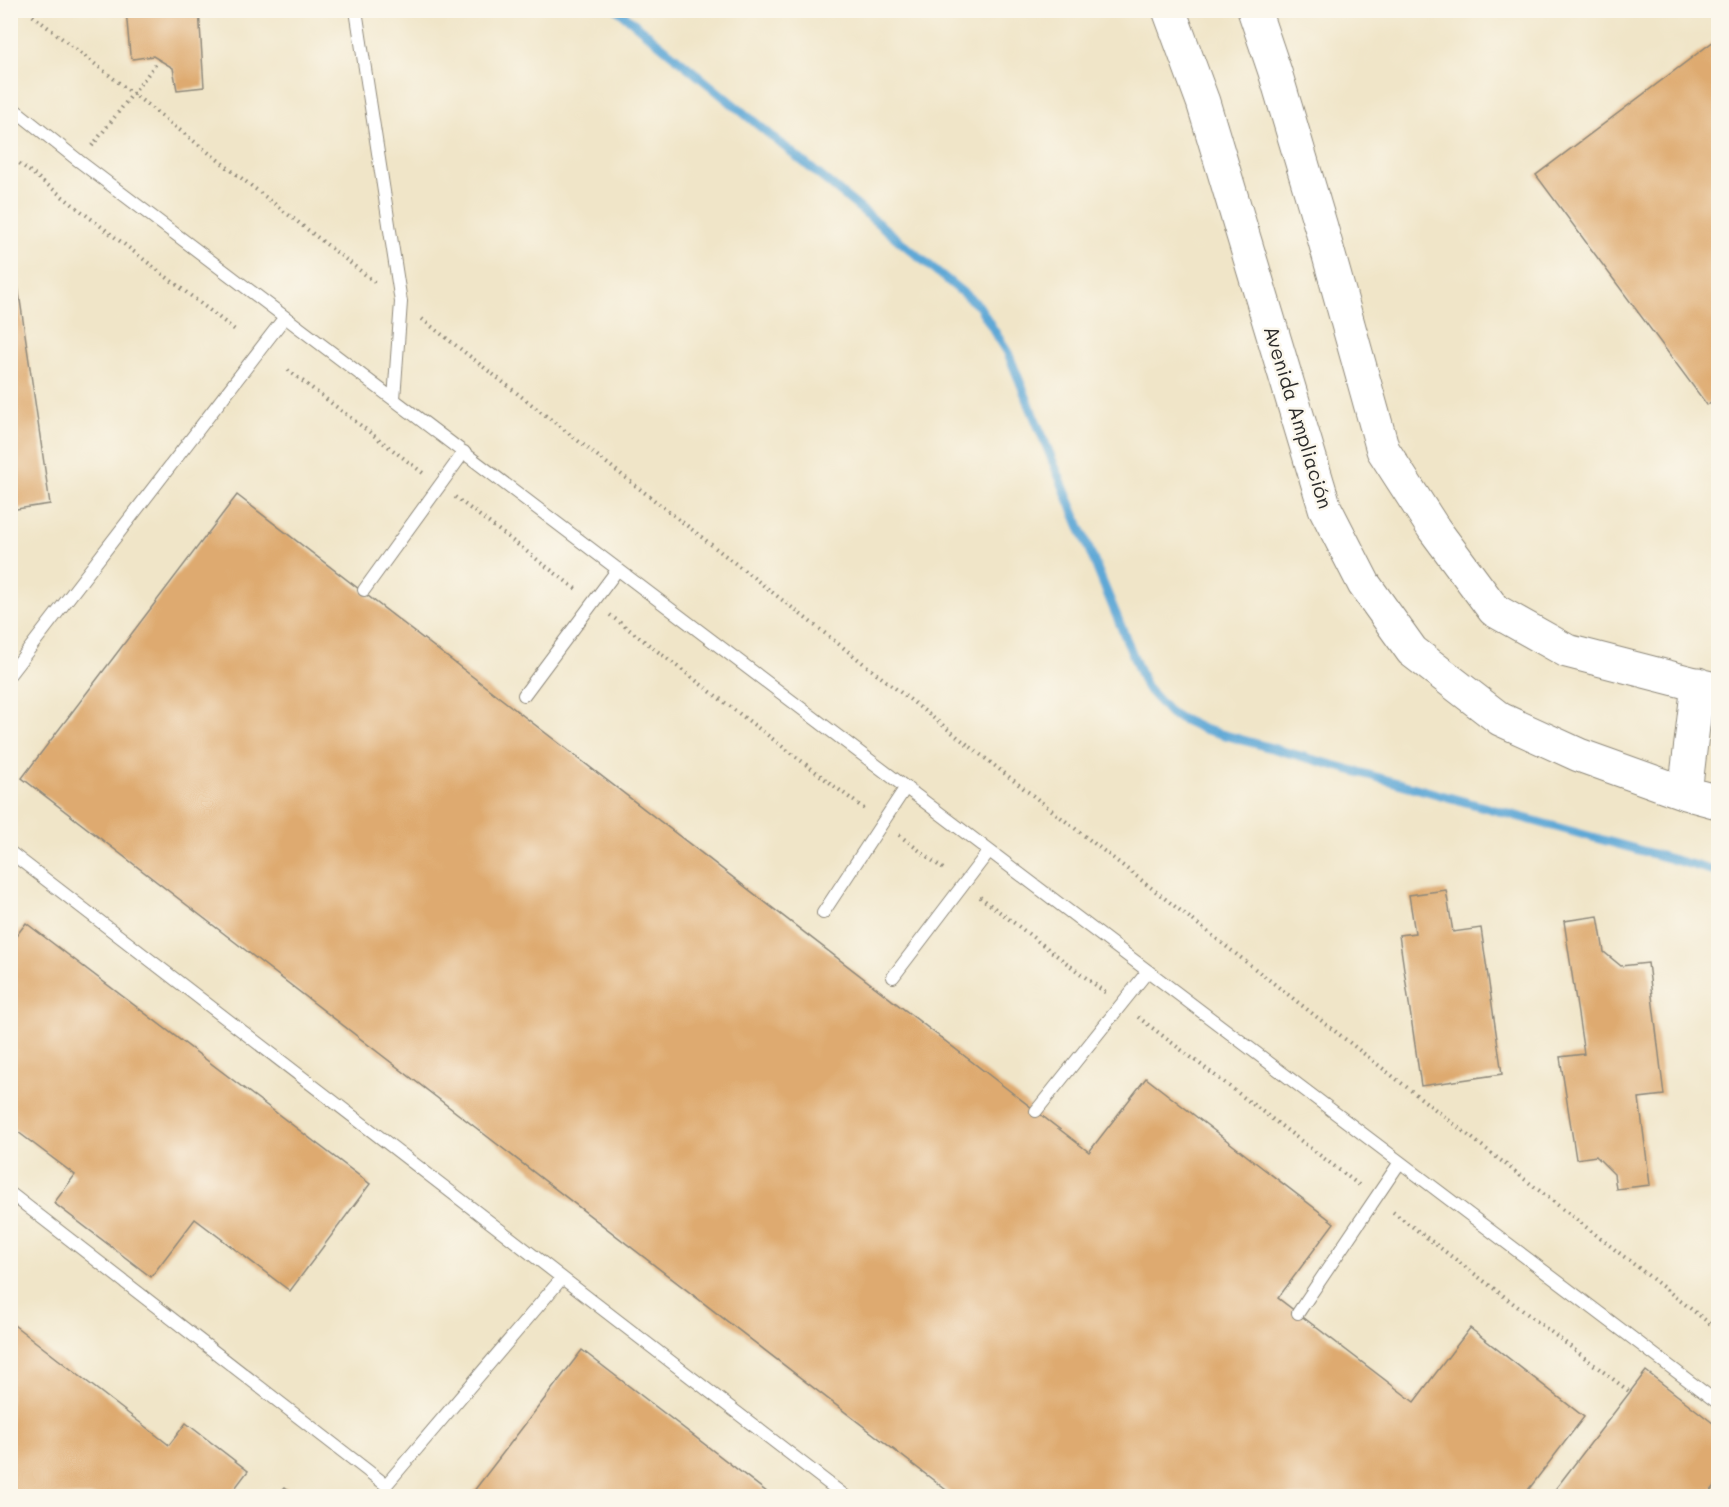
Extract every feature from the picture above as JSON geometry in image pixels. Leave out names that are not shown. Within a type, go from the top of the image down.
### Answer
[{"type":"street","name":"Avenida Ampliación","points":[[1170,10],[1203,102],[1325,508],[1364,584],[1412,651],[1500,719],[1579,754],[1685,793],[1719,802]]},
{"type":"street","points":[[1254,10],[1321,227],[1383,450],[1434,529],[1494,610],[1567,651],[1708,687],[1685,793]]},
{"type":"lane","points":[[356,10],[401,302],[394,399]]},
{"type":"lane","points":[[10,106],[1719,1403]]},
{"type":"lane","points":[[10,674],[285,316]]},
{"type":"lane","points":[[364,590],[464,452]]},
{"type":"lane","points":[[524,695],[618,569]]},
{"type":"lane","points":[[823,913],[906,787]]},
{"type":"lane","points":[[893,978],[989,851]]},
{"type":"lane","points":[[10,852],[845,1497]]},
{"type":"lane","points":[[1036,1111],[1148,971]]},
{"type":"lane","points":[[1298,1313],[1400,1162]]},
{"type":"lane","points":[[10,1193],[386,1485],[562,1278]]},
{"type":"path","points":[[32,10],[32,15],[1719,1330]]},
{"type":"path","points":[[91,146],[159,60]]},
{"type":"path","points":[[10,156],[235,330]]},
{"type":"building","points":[[126,10],[199,10],[204,87],[177,90],[173,68],[153,56],[133,59],[130,55]]},
{"type":"building","points":[[1718,38],[1718,396],[1707,405],[1536,175]]},
{"type":"building","points":[[10,232],[50,504],[10,510]]},
{"type":"building","points":[[237,495],[1089,1152],[1146,1078],[1334,1223],[1278,1298],[1414,1402],[1470,1328],[1584,1417],[1528,1490],[1537,1496],[954,1496],[22,778]]},
{"type":"building","points":[[1446,890],[1453,932],[1481,928],[1502,1074],[1421,1086],[1399,935],[1415,933],[1409,895]]},
{"type":"building","points":[[1598,916],[1604,952],[1621,966],[1648,963],[1664,1095],[1639,1098],[1650,1185],[1616,1189],[1614,1174],[1596,1156],[1576,1159],[1560,1057],[1584,1054],[1564,921]]},
{"type":"building","points":[[26,923],[370,1184],[290,1291],[195,1219],[151,1277],[54,1203],[75,1175],[10,1126],[10,944]]},
{"type":"building","points":[[10,1322],[169,1445],[186,1423],[248,1471],[232,1492],[237,1496],[22,1496],[10,1487]]},
{"type":"building","points":[[582,1350],[772,1496],[470,1496]]},
{"type":"building","points":[[1646,1371],[1718,1427],[1718,1482],[1707,1496],[1550,1496]]},
{"type":"building","points":[[285,1487],[297,1496],[277,1496]]},
{"type":"waterway","points":[[618,10],[979,306],[1008,353],[1146,687],[1171,714],[1203,729],[1718,872]]}]
